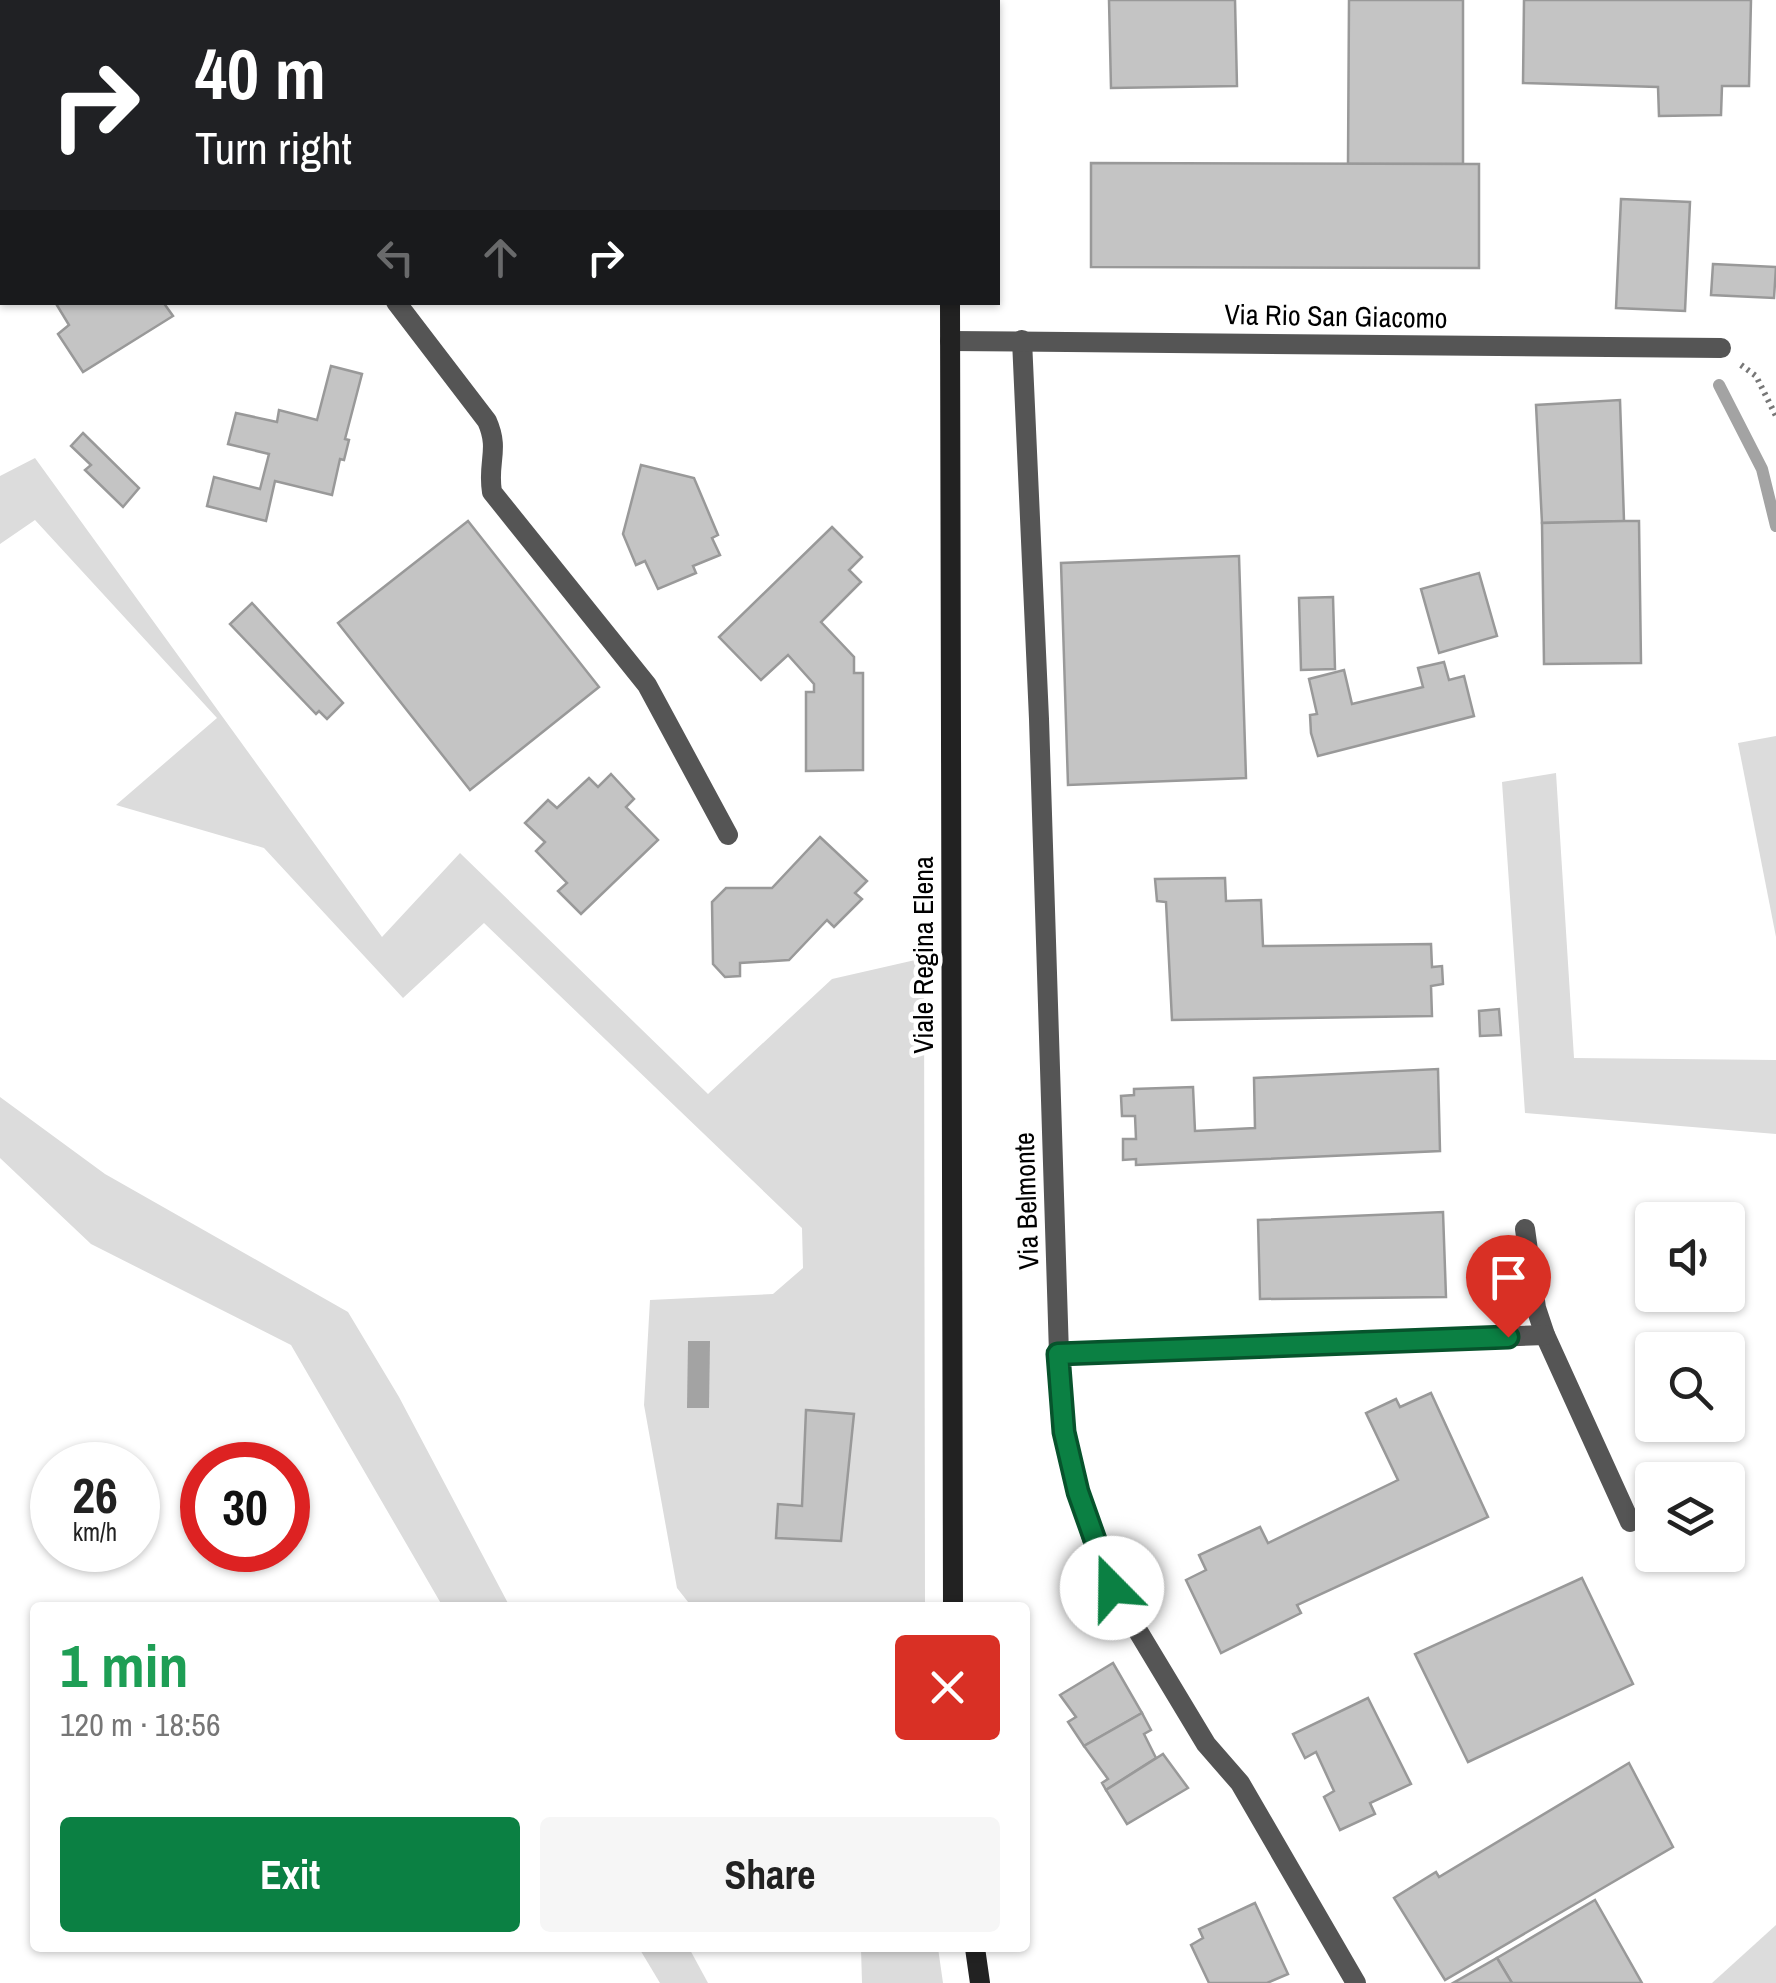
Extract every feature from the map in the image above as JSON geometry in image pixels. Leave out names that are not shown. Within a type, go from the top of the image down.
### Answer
[{"type":"main road","name":"Viale Regina Elena","points":[[950,305],[953,1602]]},
{"type":"main road","points":[[976,1952],[980,1983]]},
{"type":"street","points":[[398,305],[486,421],[496,441],[488,472],[492,492],[647,684],[728,835]]},
{"type":"street","name":"Via Belmonte","points":[[1022,340],[1064,1432],[1095,1548],[1112,1588],[1206,1744],[1240,1782],[1356,1983]]},
{"type":"street","name":"Via Rio San Giacomo","points":[[950,341],[1721,348]]},
{"type":"street","points":[[1525,1229],[1536,1308],[1546,1336],[1630,1522]]},
{"type":"street","points":[[1058,1354],[1546,1336]]},
{"type":"path","points":[[1721,348],[1756,376],[1776,416]]},
{"type":"shaded area","points":[[35,458],[382,937],[460,853],[708,1094],[832,979],[924,958],[925,1602],[688,1602],[677,1588],[644,1405],[650,1300],[773,1294],[803,1268],[802,1228],[484,923],[403,998],[264,848],[116,805],[217,718],[35,520],[0,544],[0,476]]},
{"type":"shaded area","points":[[1776,736],[1776,937],[1738,743]]},
{"type":"shaded area","points":[[1556,773],[1574,1058],[1776,1060],[1776,1134],[1525,1113],[1502,782]]},
{"type":"shaded area","points":[[0,1097],[105,1174],[348,1312],[399,1397],[507,1602],[440,1602],[291,1345],[91,1244],[0,1158]]},
{"type":"shaded area","points":[[688,1341],[710,1341],[709,1408],[687,1408]]},
{"type":"shaded area","points":[[1776,1925],[1776,1983],[1712,1983]]},
{"type":"shaded area","points":[[641,1952],[691,1952],[708,1983],[660,1983]]},
{"type":"shaded area","points":[[861,1952],[939,1952],[943,1983],[862,1983]]},
{"type":"building","points":[[1109,0],[1235,0],[1237,86],[1111,88]]},
{"type":"building","points":[[1349,0],[1463,0],[1463,164],[1348,164]]},
{"type":"building","points":[[1524,0],[1751,0],[1749,86],[1722,86],[1721,115],[1659,116],[1658,87],[1523,83]]},
{"type":"building","points":[[1091,163],[1479,164],[1479,268],[1091,267]]},
{"type":"building","points":[[1621,199],[1690,202],[1685,311],[1616,308]]},
{"type":"building","points":[[1713,264],[1776,267],[1774,298],[1711,295]]},
{"type":"building","points":[[57,305],[165,305],[173,316],[83,372],[58,334],[69,325]]},
{"type":"building","points":[[331,366],[362,374],[345,439],[349,440],[332,495],[275,481],[266,521],[207,506],[214,477],[260,489],[269,454],[228,444],[236,413],[277,422],[279,410],[317,420]]},
{"type":"building","points":[[1620,400],[1624,521],[1542,523],[1536,405]]},
{"type":"building","points":[[83,433],[139,488],[123,507],[85,470],[91,465],[71,446]]},
{"type":"building","points":[[641,465],[694,478],[718,535],[712,538],[720,555],[693,566],[696,573],[658,589],[645,561],[636,565],[623,534]]},
{"type":"building","points":[[468,521],[599,687],[470,790],[338,623]]},
{"type":"building","points":[[1639,521],[1641,663],[1544,664],[1542,523]]},
{"type":"building","points":[[832,527],[862,557],[849,570],[861,582],[821,622],[854,657],[854,673],[863,673],[863,770],[806,771],[806,692],[814,692],[814,684],[788,655],[761,680],[719,637]]},
{"type":"building","points":[[1239,556],[1246,778],[1068,785],[1061,563]]},
{"type":"building","points":[[1479,573],[1497,636],[1439,653],[1421,589]]},
{"type":"building","points":[[1333,597],[1335,669],[1301,670],[1299,598]]},
{"type":"building","points":[[252,603],[343,703],[327,719],[319,711],[316,714],[230,624]]},
{"type":"building","points":[[1444,662],[1449,680],[1464,676],[1474,716],[1318,756],[1311,733],[1310,715],[1317,714],[1309,679],[1344,670],[1352,704],[1423,687],[1418,668]]},
{"type":"building","points":[[611,774],[634,799],[626,807],[658,840],[581,914],[558,891],[567,883],[536,851],[545,842],[525,823],[548,800],[557,808],[589,778],[598,787]]},
{"type":"building","points":[[820,837],[867,881],[855,893],[862,899],[834,927],[827,920],[789,960],[740,963],[740,976],[725,977],[713,964],[712,902],[726,888],[772,888]]},
{"type":"building","points":[[1225,878],[1226,901],[1261,900],[1263,946],[1431,944],[1432,967],[1442,966],[1443,984],[1431,986],[1432,1016],[1172,1020],[1166,902],[1157,901],[1155,879]]},
{"type":"building","points":[[1499,1009],[1501,1035],[1480,1036],[1479,1011]]},
{"type":"building","points":[[1438,1069],[1440,1151],[1136,1165],[1136,1159],[1123,1160],[1123,1139],[1136,1139],[1135,1116],[1122,1116],[1121,1096],[1134,1095],[1134,1089],[1193,1087],[1195,1131],[1255,1128],[1254,1078]]},
{"type":"building","points":[[1443,1212],[1446,1297],[1260,1299],[1258,1220]]},
{"type":"building","points":[[1431,1393],[1488,1517],[1297,1605],[1301,1613],[1221,1653],[1186,1580],[1206,1570],[1199,1555],[1260,1527],[1268,1543],[1398,1480],[1366,1413],[1396,1399],[1400,1407]]},
{"type":"building","points":[[806,1410],[854,1414],[841,1541],[776,1538],[778,1504],[802,1506]]},
{"type":"building","points":[[1582,1578],[1633,1684],[1468,1762],[1415,1654]]},
{"type":"building","points":[[1113,1663],[1142,1713],[1084,1746],[1068,1722],[1076,1717],[1060,1695]]},
{"type":"building","points":[[1368,1698],[1411,1784],[1370,1803],[1375,1814],[1340,1830],[1324,1797],[1334,1791],[1316,1752],[1305,1758],[1293,1734]]},
{"type":"building","points":[[1142,1713],[1151,1730],[1144,1734],[1156,1758],[1106,1790],[1102,1783],[1108,1779],[1084,1746]]},
{"type":"building","points":[[1163,1754],[1188,1788],[1127,1824],[1106,1790]]},
{"type":"building","points":[[1629,1763],[1673,1847],[1445,1980],[1394,1898],[1436,1872],[1439,1877]]},
{"type":"building","points":[[1595,1900],[1642,1983],[1512,1983],[1497,1958]]},
{"type":"building","points":[[1255,1903],[1288,1974],[1267,1983],[1209,1983],[1191,1945],[1203,1938],[1199,1929]]},
{"type":"building","points":[[1497,1958],[1512,1983],[1453,1983]]},
{"type":"waterway","points":[[1719,385],[1762,469],[1776,526]]},
{"type":"route","points":[[1112,1588],[1095,1548],[1064,1432],[1058,1354],[1508,1337]]}]
